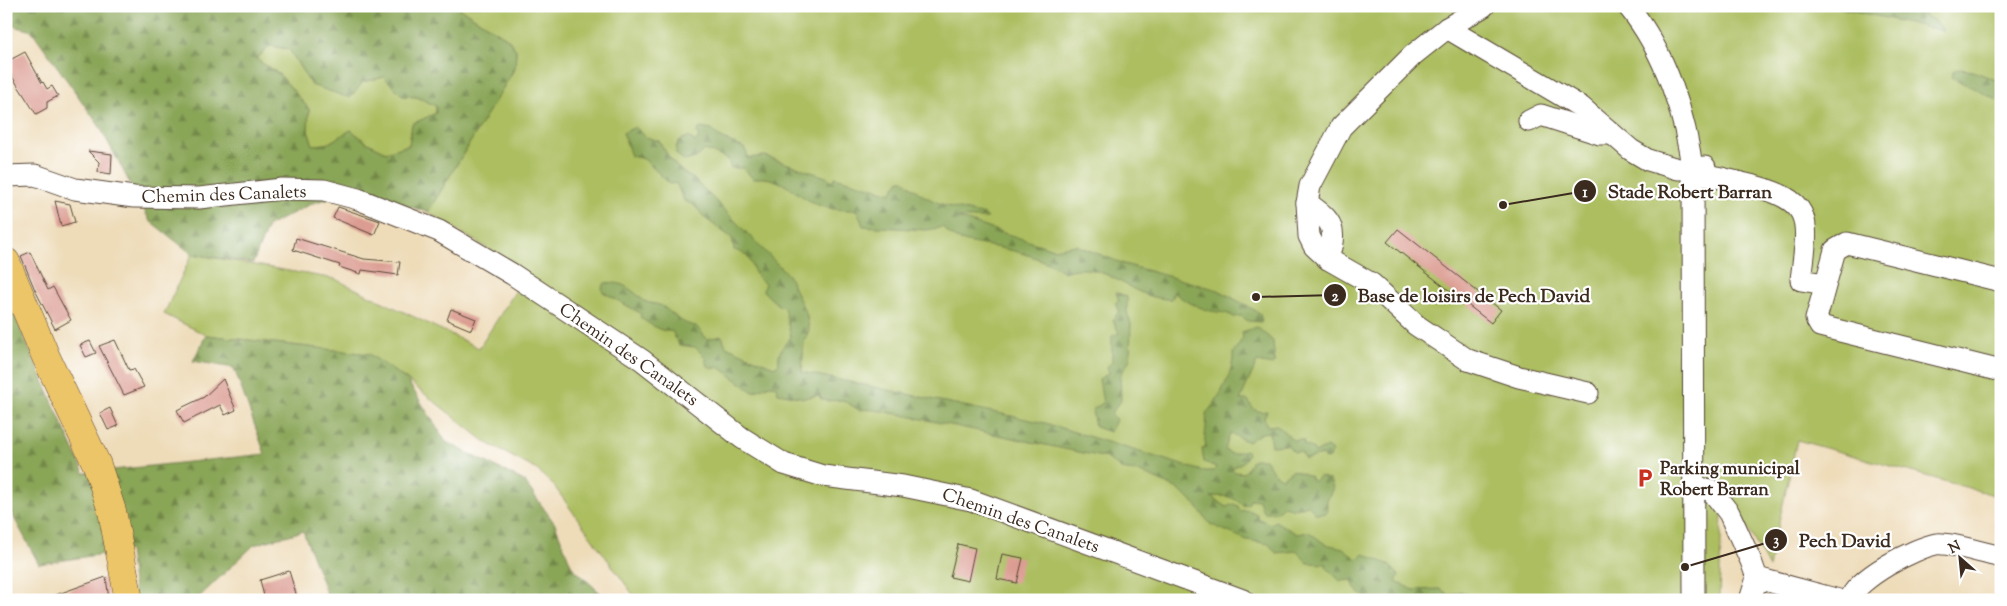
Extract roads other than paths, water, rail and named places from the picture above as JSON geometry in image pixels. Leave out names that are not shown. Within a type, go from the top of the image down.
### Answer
[{"type":"main road","points":[[6,262],[46,357],[106,490],[117,533],[129,600]]},
{"type":"main road","points":[[6,284],[23,320],[46,357]]},
{"type":"street","points":[[1484,6],[1447,28],[1414,55],[1341,127],[1310,186],[1307,203],[1309,236],[1314,246],[1328,259],[1372,284],[1416,325],[1468,360],[1519,377],[1588,393]]},
{"type":"street","points":[[1628,6],[1646,33],[1668,77],[1708,200],[1701,488],[1694,600]]},
{"type":"street","points":[[1646,6],[1680,70],[1700,132],[1699,171]]},
{"type":"street","points":[[1447,28],[1581,108],[1631,150],[1648,160],[1699,171],[1774,191],[1790,199],[1798,207],[1805,224],[1806,238],[1801,280],[1825,284]]},
{"type":"street","points":[[1529,121],[1541,115],[1600,134],[1612,134]]},
{"type":"street","name":"Chemin des Canalets","points":[[6,176],[35,175],[75,189],[134,198],[199,198],[282,189],[324,190],[358,199],[439,231],[512,274],[642,360],[742,438],[784,464],[823,476],[904,486],[970,500],[1243,600]]},
{"type":"street","points":[[2001,281],[1847,243],[1835,250],[1816,319],[1820,326],[2001,371]]},
{"type":"street","points":[[1701,488],[1711,490],[1729,513],[1757,578],[1750,600]]},
{"type":"street","points":[[1701,488],[1707,600]]},
{"type":"street","points":[[1850,600],[1866,580],[1889,565],[1910,554],[1937,544],[2001,557]]},
{"type":"street","points":[[1757,578],[1839,600]]},
{"type":"place","name":"Stade Robert Barran","points":[[1503,205]]},
{"type":"place","name":"Base de loisirs de Pech David","points":[[1256,297]]},
{"type":"place","name":"Parking municipal Robert Barran","points":[[1645,478]]},
{"type":"place","name":"Pech David","points":[[1685,567]]}]
